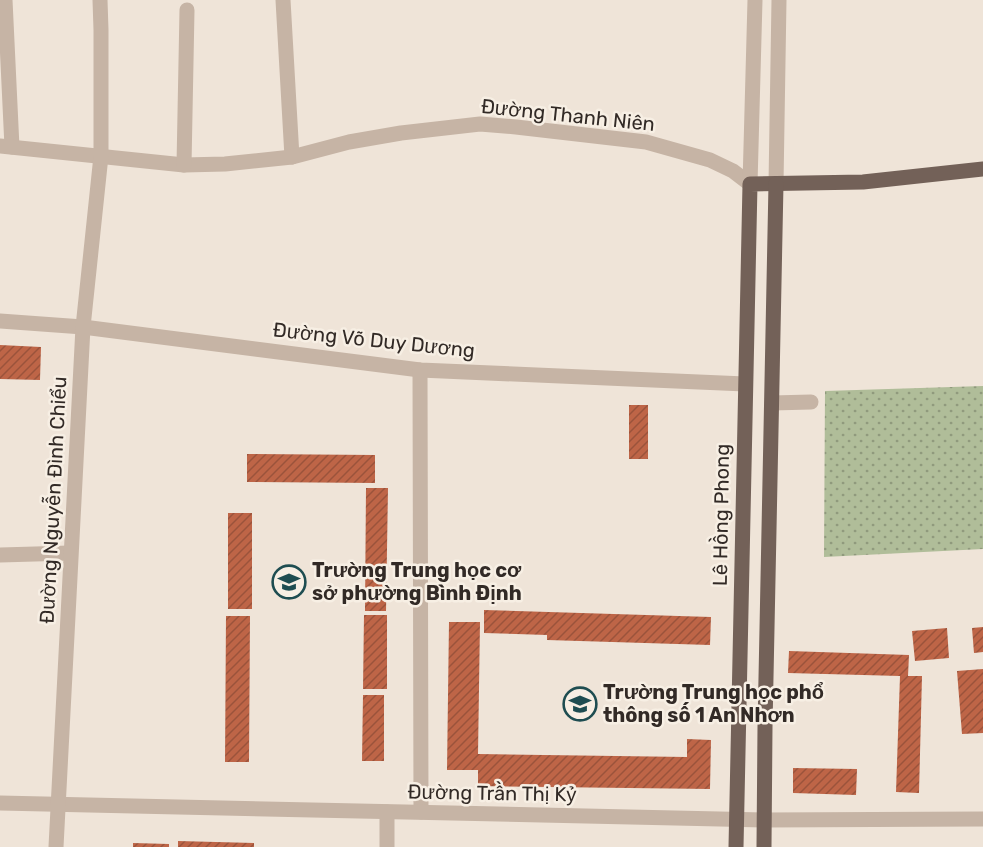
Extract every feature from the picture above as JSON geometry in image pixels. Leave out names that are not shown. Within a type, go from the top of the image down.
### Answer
[{"type":"main road","points":[[750,184],[863,182],[983,170]]},
{"type":"main road","name":"Lê Hồng Phong","points":[[736,847],[750,184]]},
{"type":"main road","points":[[764,847],[776,184]]},
{"type":"main road","points":[[744,438],[771,438]]},
{"type":"main road","points":[[738,725],[765,727]]},
{"type":"street","points":[[5,0],[6,147]]},
{"type":"street","name":"Đường Nguyễn Đình Chiểu","points":[[56,847],[83,327],[101,156],[100,0]]},
{"type":"street","points":[[283,0],[292,157]]},
{"type":"street","points":[[750,184],[755,0]]},
{"type":"street","points":[[776,184],[779,0]]},
{"type":"street","points":[[184,165],[187,10]]},
{"type":"street","name":"Đường Thanh Niên","points":[[6,147],[184,165],[225,164],[292,157],[349,142],[401,133],[480,124],[646,142],[710,160],[733,171],[750,184]]},
{"type":"street","name":"Đường Võ Duy Dương","points":[[0,321],[83,327],[420,370],[745,384]]},
{"type":"street","points":[[420,370],[422,812]]},
{"type":"street","points":[[772,403],[811,402]]},
{"type":"street","points":[[0,555],[70,553]]},
{"type":"street","name":"Đường Trần Thị Kỷ","points":[[0,803],[736,820],[983,819]]},
{"type":"street","points":[[387,812],[387,847]]},
{"type":"green space","points":[[983,386],[983,549],[824,557],[825,391]]},
{"type":"building","points":[[0,345],[41,347],[40,380],[0,379]]},
{"type":"building","points":[[629,405],[648,405],[648,459],[629,459]]},
{"type":"building","points":[[247,454],[375,455],[375,483],[247,482]]},
{"type":"building","points":[[366,488],[388,488],[386,611],[365,611]]},
{"type":"building","points":[[228,513],[252,513],[252,609],[228,609]]},
{"type":"building","points":[[484,610],[711,617],[710,645],[547,640],[547,635],[484,633]]},
{"type":"building","points":[[364,615],[387,615],[387,689],[363,689]]},
{"type":"building","points":[[226,616],[250,616],[249,762],[225,762]]},
{"type":"building","points":[[449,622],[480,622],[478,754],[687,757],[687,739],[711,740],[710,789],[478,786],[478,770],[447,770]]},
{"type":"building","points":[[983,627],[983,652],[974,653],[972,628]]},
{"type":"building","points":[[947,628],[949,658],[915,661],[912,631]]},
{"type":"building","points":[[789,651],[909,655],[908,676],[922,676],[919,793],[896,792],[900,676],[788,673]]},
{"type":"building","points":[[983,669],[983,733],[962,734],[957,671]]},
{"type":"building","points":[[363,695],[384,695],[384,761],[362,761]]},
{"type":"building","points":[[793,768],[857,769],[856,795],[793,793]]},
{"type":"building","points":[[178,841],[254,843],[254,847],[178,847]]},
{"type":"building","points":[[133,843],[169,844],[169,847],[133,847]]},
{"type":"place","name":"Trường Trung học cơ sở phường Bình Định","points":[[289,582]]},
{"type":"place","name":"Trường Trung học phổ thông số 1 An Nhơn","points":[[580,704]]}]
